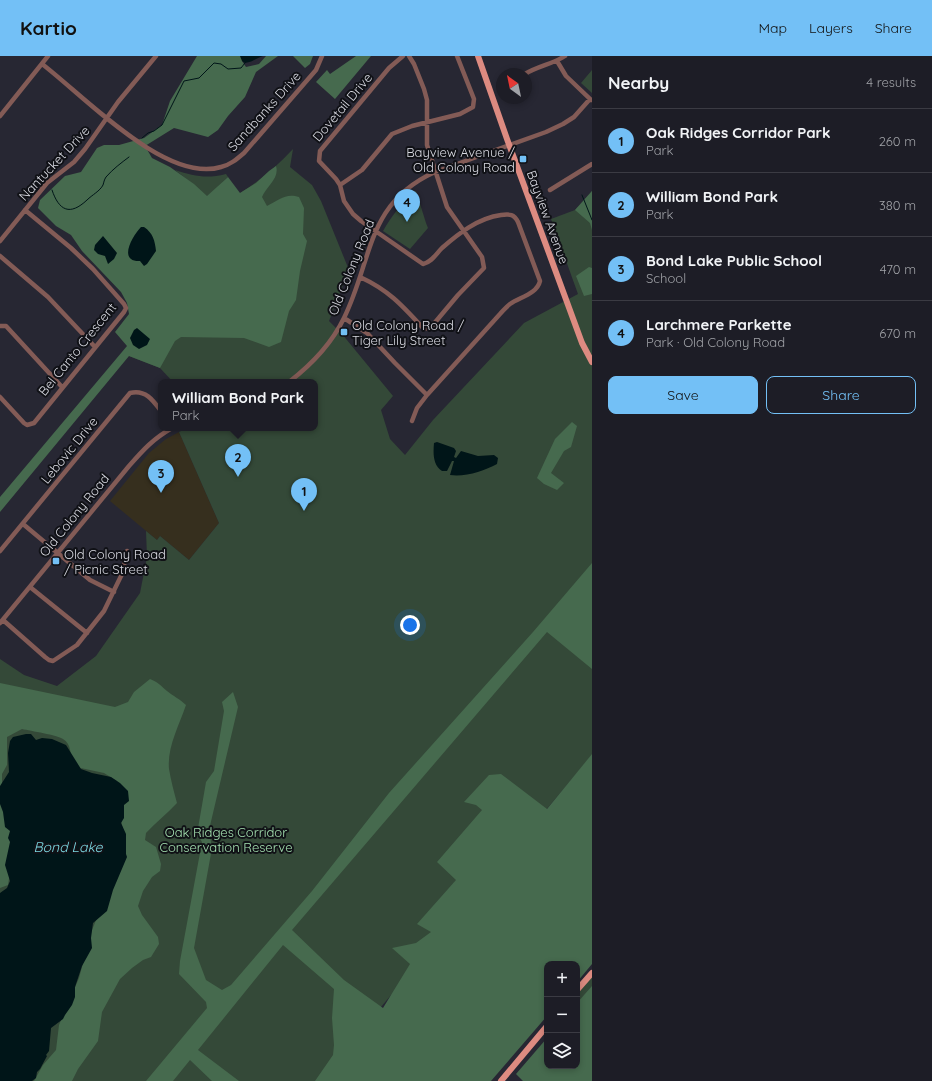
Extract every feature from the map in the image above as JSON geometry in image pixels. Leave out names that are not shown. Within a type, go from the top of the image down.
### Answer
[{"type":"main road","name":"Bayview Avenue","points":[[478,56],[582,343],[592,362]]},
{"type":"main road","points":[[580,987],[592,973]]},
{"type":"main road","points":[[501,1081],[544,1030]]},
{"type":"street","points":[[0,116],[48,56]]},
{"type":"street","name":"Nantucket Drive","points":[[0,241],[47,183],[74,162],[85,149],[118,102],[156,56]]},
{"type":"street","name":"Sandbanks Drive","points":[[42,64],[139,143],[162,157],[190,168],[205,170],[221,168],[232,163],[244,152],[316,70],[322,56]]},
{"type":"street","name":"Dovetail Drive","points":[[403,56],[389,68],[320,151],[319,160],[340,185],[344,201],[353,214],[423,264],[432,259],[446,245],[464,232]]},
{"type":"street","points":[[360,277],[386,291],[400,303],[422,327],[429,329],[458,295],[484,268],[482,257],[447,207],[427,145],[427,100],[414,64],[409,56]]},
{"type":"street","points":[[340,185],[362,170],[392,134],[412,126],[460,114],[473,106],[474,99],[457,56]]},
{"type":"street","points":[[532,70],[557,62],[565,56]]},
{"type":"street","points":[[557,62],[566,76],[591,100]]},
{"type":"street","name":"Old Colony Road","points":[[293,379],[322,352],[344,318],[360,277],[375,231],[393,202],[404,191],[424,177],[435,172],[510,146],[564,124],[574,118],[591,100]]},
{"type":"street","points":[[550,190],[592,164]]},
{"type":"street","name":"Bel Canto Crescent","points":[[0,397],[27,425],[34,423],[126,308],[93,269],[71,248],[25,210]]},
{"type":"street","points":[[412,421],[417,408],[427,395],[500,314],[510,304],[535,290],[540,281],[515,216],[511,214],[484,219],[474,224],[464,232]]},
{"type":"street","points":[[0,256],[48,297],[95,347]]},
{"type":"street","points":[[344,318],[367,332],[403,372],[427,395]]},
{"type":"street","points":[[0,326],[6,326],[62,387]]},
{"type":"street","name":"Lebovic Drive","points":[[0,551],[130,393],[137,391],[144,393],[158,407]]},
{"type":"street","name":"Old Colony Road","points":[[1,621],[148,445],[167,431]]},
{"type":"street","points":[[23,524],[90,580],[114,592]]},
{"type":"street","points":[[1,621],[49,660],[53,661],[77,644],[104,611],[122,574],[127,551]]},
{"type":"street","points":[[30,587],[87,633]]},
{"type":"shaded area","points":[[179,432],[219,523],[189,560],[160,536],[157,540],[110,501],[149,453],[166,439]]},
{"type":"green space","points":[[197,56],[243,56],[242,61],[246,67],[259,64],[266,56],[278,56],[256,72],[245,97],[218,130],[208,137],[174,128],[145,146],[152,158],[170,167],[194,184],[207,196],[228,177],[240,193],[256,183],[276,166],[276,174],[262,197],[267,206],[286,197],[299,197],[304,208],[303,234],[307,241],[300,271],[296,300],[289,311],[281,342],[269,347],[244,338],[181,337],[175,341],[160,368],[129,356],[0,512],[0,497],[127,346],[115,332],[129,314],[127,303],[121,292],[82,251],[71,235],[56,226],[38,208],[40,200],[65,176],[81,172],[97,148],[104,145],[119,145],[144,138],[162,125],[170,101]]},
{"type":"green space","points":[[293,56],[313,56],[310,64],[305,68]]},
{"type":"green space","points":[[356,56],[371,56],[335,99],[316,82],[327,70],[330,74]]},
{"type":"green space","points":[[592,70],[592,93],[581,83]]},
{"type":"green space","name":"Oak Ridges Corridor Conservation Reserve","points":[[293,149],[290,167],[312,185],[321,201],[349,270],[329,321],[342,334],[393,396],[381,410],[390,439],[405,455],[433,420],[524,323],[578,294],[551,219],[575,210],[592,191],[592,755],[319,1081],[0,1081],[0,659],[24,675],[57,686],[96,656],[140,593],[147,557],[146,531],[157,540],[160,536],[189,560],[219,523],[179,432],[318,431],[318,379],[170,379],[160,368],[129,356],[240,193],[268,173]]},
{"type":"green space","points":[[175,170],[200,176],[226,174],[228,177],[207,197]]},
{"type":"green space","points":[[416,191],[428,228],[410,249],[383,231],[406,200]]},
{"type":"green space","points":[[592,191],[592,230],[590,223],[575,210]]},
{"type":"green space","points":[[589,267],[592,268],[592,294],[584,296],[576,276]]},
{"type":"green space","points":[[572,422],[577,426],[571,447],[564,451],[551,473],[564,483],[557,490],[544,484],[537,478],[555,439]]},
{"type":"green space","points":[[592,563],[592,669],[547,632],[292,930],[344,980],[383,1008],[410,964],[392,948],[416,943],[431,932],[417,924],[456,880],[437,862],[482,810],[476,805],[464,802],[489,775],[501,774],[547,809],[592,754],[592,964],[580,978],[580,961],[544,961],[544,1019],[491,1081],[315,1081],[333,1055],[334,1045],[332,1018],[334,989],[283,945],[198,1050],[239,1081],[212,1081],[190,1060],[173,1081],[146,1081],[207,1008],[206,1002],[179,974],[180,961],[202,842],[197,834],[206,782],[214,771],[224,711],[222,702],[233,692],[238,707],[209,830],[212,848],[194,948],[206,980],[222,990],[231,985],[312,891],[389,793],[533,632]]},
{"type":"green space","points":[[150,679],[186,705],[174,737],[169,761],[169,769],[177,803],[146,833],[145,840],[156,847],[161,864],[160,871],[152,877],[143,891],[138,906],[142,915],[158,937],[159,944],[151,957],[143,960],[120,979],[102,1012],[98,1041],[78,1069],[72,1081],[34,1081],[43,1065],[56,1050],[59,1025],[79,978],[92,930],[118,867],[125,857],[126,842],[119,812],[117,781],[104,773],[76,767],[71,762],[69,746],[63,739],[22,729],[7,737],[7,765],[2,774],[2,784],[14,846],[8,885],[0,888],[0,683],[115,707],[128,702],[134,692]]},
{"type":"green space","points":[[592,976],[592,1012],[580,1006],[580,990]]},
{"type":"green space","points":[[592,986],[592,1081],[523,1081],[516,1074],[544,1041],[544,1069],[580,1069],[580,1000]]},
{"type":"water","points":[[240,56],[263,56],[245,63],[242,61]]},
{"type":"water","points":[[141,227],[147,229],[151,235],[156,251],[144,266],[140,261],[133,260],[129,257],[128,253],[134,236]]},
{"type":"water","points":[[103,236],[117,253],[114,259],[108,264],[105,256],[98,254],[94,250],[95,245]]},
{"type":"water","points":[[137,328],[150,339],[147,345],[139,349],[133,345],[130,338],[134,330]]},
{"type":"water","points":[[437,442],[454,448],[456,451],[454,457],[456,458],[461,451],[478,456],[494,455],[498,458],[497,464],[475,473],[450,475],[454,461],[452,461],[447,471],[442,471],[439,469],[435,462],[434,443]]},
{"type":"water","name":"Bond Lake","points":[[31,734],[36,740],[42,738],[52,739],[66,745],[81,769],[111,777],[128,791],[129,801],[124,805],[124,818],[121,823],[126,834],[127,857],[113,890],[107,911],[93,923],[91,938],[92,948],[82,966],[75,987],[75,997],[63,1019],[51,1028],[49,1051],[37,1072],[36,1078],[32,1081],[0,1081],[0,893],[7,888],[10,881],[5,865],[10,842],[8,838],[10,831],[5,827],[3,812],[0,804],[0,786],[9,772],[8,753],[10,741],[13,737]]},
{"type":"waterway","points":[[142,138],[162,125],[184,81],[199,78],[214,63],[221,64],[228,69],[241,68],[245,63]]},
{"type":"waterway","points":[[52,190],[58,203],[62,207],[66,209],[75,208],[81,205],[100,189],[106,177],[129,157]]},
{"type":"waterway","points":[[582,195],[592,220]]},
{"type":"place","name":"Bayview Avenue / Old Colony Road","points":[[523,159]]},
{"type":"place","name":"Larchmere Parkette","points":[[407,222]]},
{"type":"place","name":"Old Colony Road / Tiger Lily Street","points":[[344,332]]},
{"type":"place","name":"William Bond Park","points":[[238,477]]},
{"type":"place","name":"Bond Lake Public School","points":[[161,493]]},
{"type":"place","name":"Oak Ridges Corridor Park","points":[[304,511]]},
{"type":"place","name":"Old Colony Road / Picnic Street","points":[[56,561]]}]
